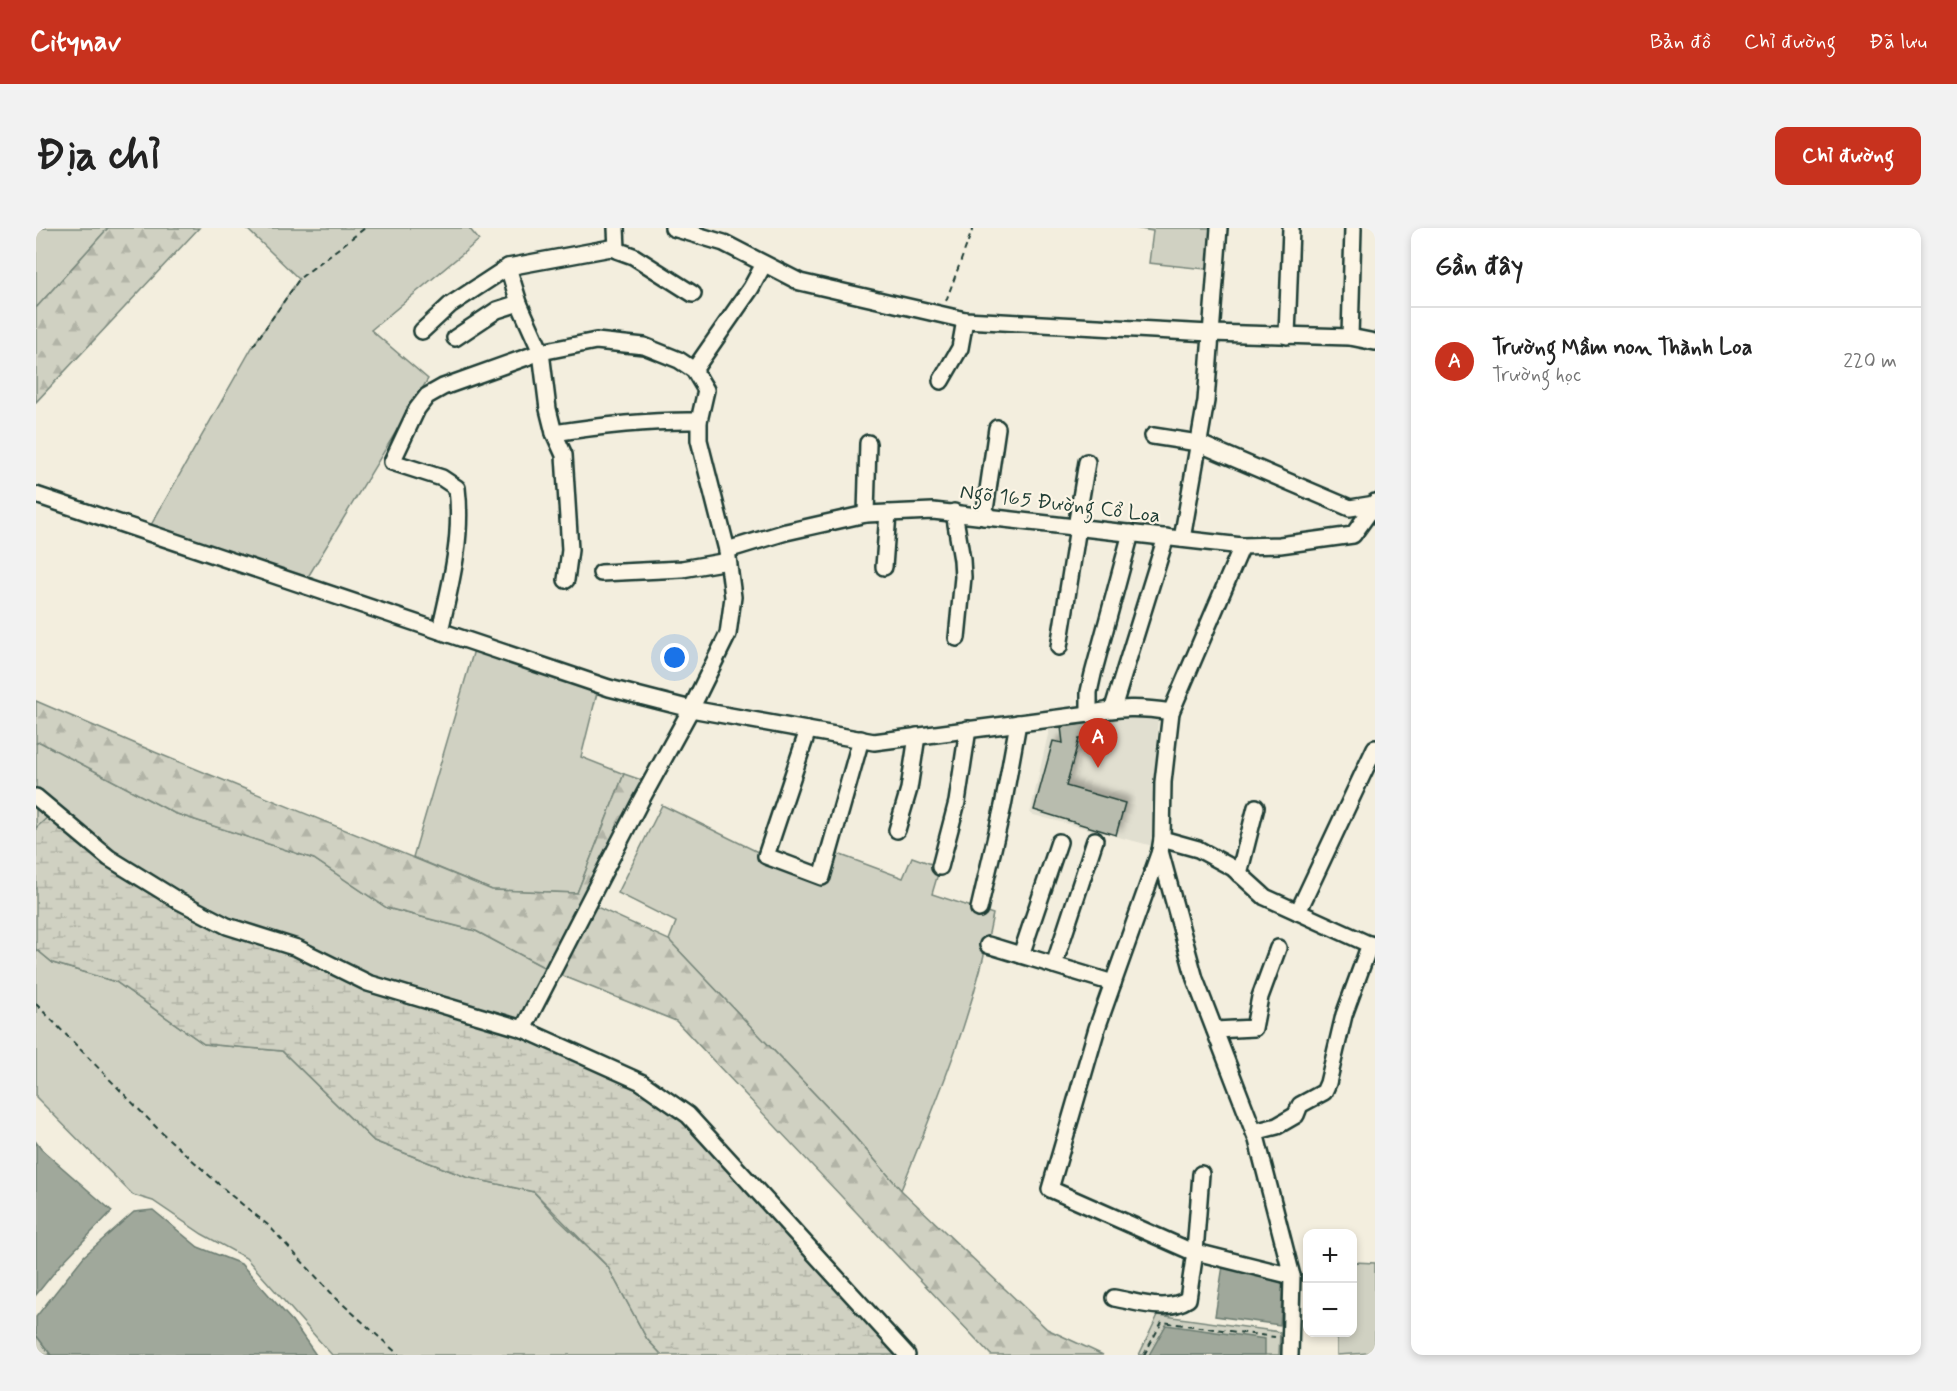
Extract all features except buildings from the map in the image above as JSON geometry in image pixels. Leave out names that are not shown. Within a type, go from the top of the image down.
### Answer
[{"type":"street","points":[[616,228],[617,249]]},
{"type":"street","points":[[673,228],[724,243],[800,282],[965,320],[1210,333],[1350,337],[1375,342]]},
{"type":"street","points":[[1182,539],[1206,401],[1219,228]]},
{"type":"street","points":[[1287,336],[1291,228]]},
{"type":"street","points":[[1350,337],[1353,228]]},
{"type":"street","points":[[422,331],[450,305],[508,267],[611,248],[633,256],[693,294]]},
{"type":"street","points":[[694,370],[751,288],[764,264]]},
{"type":"street","points":[[508,267],[519,303],[541,352],[548,409],[554,433],[564,455],[570,550],[566,580]]},
{"type":"street","points":[[455,338],[497,310],[519,303]]},
{"type":"street","points":[[941,381],[960,348],[965,320]]},
{"type":"street","points":[[440,631],[455,564],[459,508],[457,488],[442,478],[392,462],[417,409],[427,396],[443,387],[541,352],[596,341],[645,346],[679,360],[694,370],[706,390],[699,421],[699,440],[728,555],[733,597],[728,634],[523,1029]]},
{"type":"street","points":[[554,433],[610,424],[666,420],[699,421]]},
{"type":"street","points":[[984,517],[997,428]]},
{"type":"street","points":[[1153,436],[1198,443],[1350,508],[1375,503]]},
{"type":"street","points":[[866,514],[868,443]]},
{"type":"street","points":[[1059,647],[1087,462]]},
{"type":"street","points":[[36,495],[609,688],[691,709],[874,742],[1089,714],[1113,708],[1144,707],[1171,712]]},
{"type":"street","name":"Ngõ 165 Đường Cổ Loa","points":[[601,573],[682,568],[728,555],[786,532],[866,514],[954,512],[1242,546],[1280,545],[1353,535],[1375,503]]},
{"type":"street","points":[[954,512],[963,560],[957,638]]},
{"type":"street","points":[[884,567],[888,513]]},
{"type":"street","points":[[1089,714],[1089,692],[1093,674],[1131,533]]},
{"type":"street","points":[[1113,708],[1166,537]]},
{"type":"street","points":[[1242,546],[1171,712],[1163,782],[1161,845],[1195,979],[1254,1132],[1292,1276],[1290,1355]]},
{"type":"street","points":[[979,909],[1003,807],[1018,723]]},
{"type":"street","points":[[940,867],[957,802],[968,729]]},
{"type":"street","points":[[808,730],[766,856],[822,877],[861,739]]},
{"type":"street","points":[[897,830],[909,789],[917,736]]},
{"type":"street","points":[[1298,912],[1375,748]]},
{"type":"street","points":[[36,797],[109,858],[177,900],[227,926],[297,948],[368,983],[523,1029],[641,1082],[688,1115],[907,1355]]},
{"type":"street","points":[[1239,874],[1256,807]]},
{"type":"street","points":[[1054,965],[1095,840]]},
{"type":"street","points":[[1021,955],[1059,842]]},
{"type":"street","points":[[1161,845],[1198,849],[1239,874],[1265,897],[1372,946],[1344,1015],[1324,1092],[1300,1105],[1296,1115],[1277,1126],[1254,1132]]},
{"type":"street","points":[[1161,845],[1097,1028],[1050,1189],[1195,1252],[1292,1276]]},
{"type":"street","points":[[988,945],[1113,983]]},
{"type":"street","points":[[1215,1030],[1254,1028],[1260,997],[1278,948]]},
{"type":"street","points":[[1114,1298],[1154,1305],[1178,1305],[1188,1299],[1195,1252],[1201,1174]]},
{"type":"path","points":[[253,346],[300,278],[365,228]]},
{"type":"path","points":[[941,314],[973,228]]},
{"type":"path","points":[[36,1004],[160,1131],[268,1225],[336,1298],[399,1355]]},
{"type":"path","points":[[1144,1355],[1162,1322],[1275,1336],[1275,1345]]},
{"type":"shaded area","points":[[1139,713],[1158,715],[1153,846],[1030,814],[1051,721]]},
{"type":"shaded area","points":[[36,1142],[41,1149],[112,1211],[61,1264],[36,1295]]},
{"type":"shaded area","points":[[153,1210],[198,1247],[241,1264],[293,1322],[316,1355],[51,1355],[36,1335],[36,1317],[84,1256],[134,1212]]},
{"type":"shaded area","points":[[1223,1266],[1275,1275],[1283,1285],[1280,1325],[1215,1316]]},
{"type":"shaded area","points":[[1166,1325],[1265,1339],[1265,1355],[1149,1355]]},
{"type":"green space","points":[[36,228],[108,228],[36,308]]},
{"type":"green space","points":[[108,228],[199,228],[36,402],[36,308]]},
{"type":"green space","points":[[246,228],[469,228],[479,240],[371,330],[428,379],[303,585],[147,532],[253,346],[299,279]]},
{"type":"green space","points":[[1134,228],[1219,228],[1215,270],[1149,263],[1153,231]]},
{"type":"green space","points":[[476,643],[599,685],[581,757],[624,774],[577,893],[492,890],[413,857]]},
{"type":"green space","points":[[36,701],[492,890],[577,893],[624,774],[650,783],[588,903],[669,940],[846,1127],[901,1190],[1047,1329],[1103,1355],[991,1355],[676,1021],[553,972],[476,931],[387,908],[314,859],[174,813],[40,742],[36,743]]},
{"type":"green space","points":[[40,742],[174,813],[314,859],[387,908],[476,931],[553,972],[523,1029],[368,983],[227,926],[109,858],[54,812],[36,828],[36,743]]},
{"type":"green space","points":[[662,805],[766,856],[822,877],[830,851],[903,878],[912,857],[940,867],[932,894],[993,914],[976,985],[954,1055],[901,1190],[846,1127],[669,940],[676,922],[618,893]]},
{"type":"green space","points":[[53,812],[109,858],[227,926],[368,983],[523,1029],[688,1115],[906,1355],[662,1355],[647,1339],[608,1267],[534,1192],[466,1177],[374,1141],[282,1051],[204,1044],[116,982],[53,963],[36,949],[36,828]]},
{"type":"green space","points":[[36,949],[53,963],[116,982],[204,1044],[282,1051],[374,1141],[466,1177],[534,1192],[558,1219],[608,1267],[647,1339],[662,1355],[332,1355],[246,1258],[202,1234],[153,1201],[133,1195],[36,1097]]},
{"type":"green space","points":[[1357,1262],[1375,1263],[1375,1355],[1368,1355],[1368,1353],[1337,1355],[1337,1337],[1357,1337]]},
{"type":"green space","points":[[1158,1315],[1280,1332],[1279,1355],[1139,1355]]},
{"type":"green space","points":[[36,1335],[51,1355],[36,1355]]},
{"type":"place","name":"Trường Mầm non Thành Loa","points":[[1098,768]]}]
